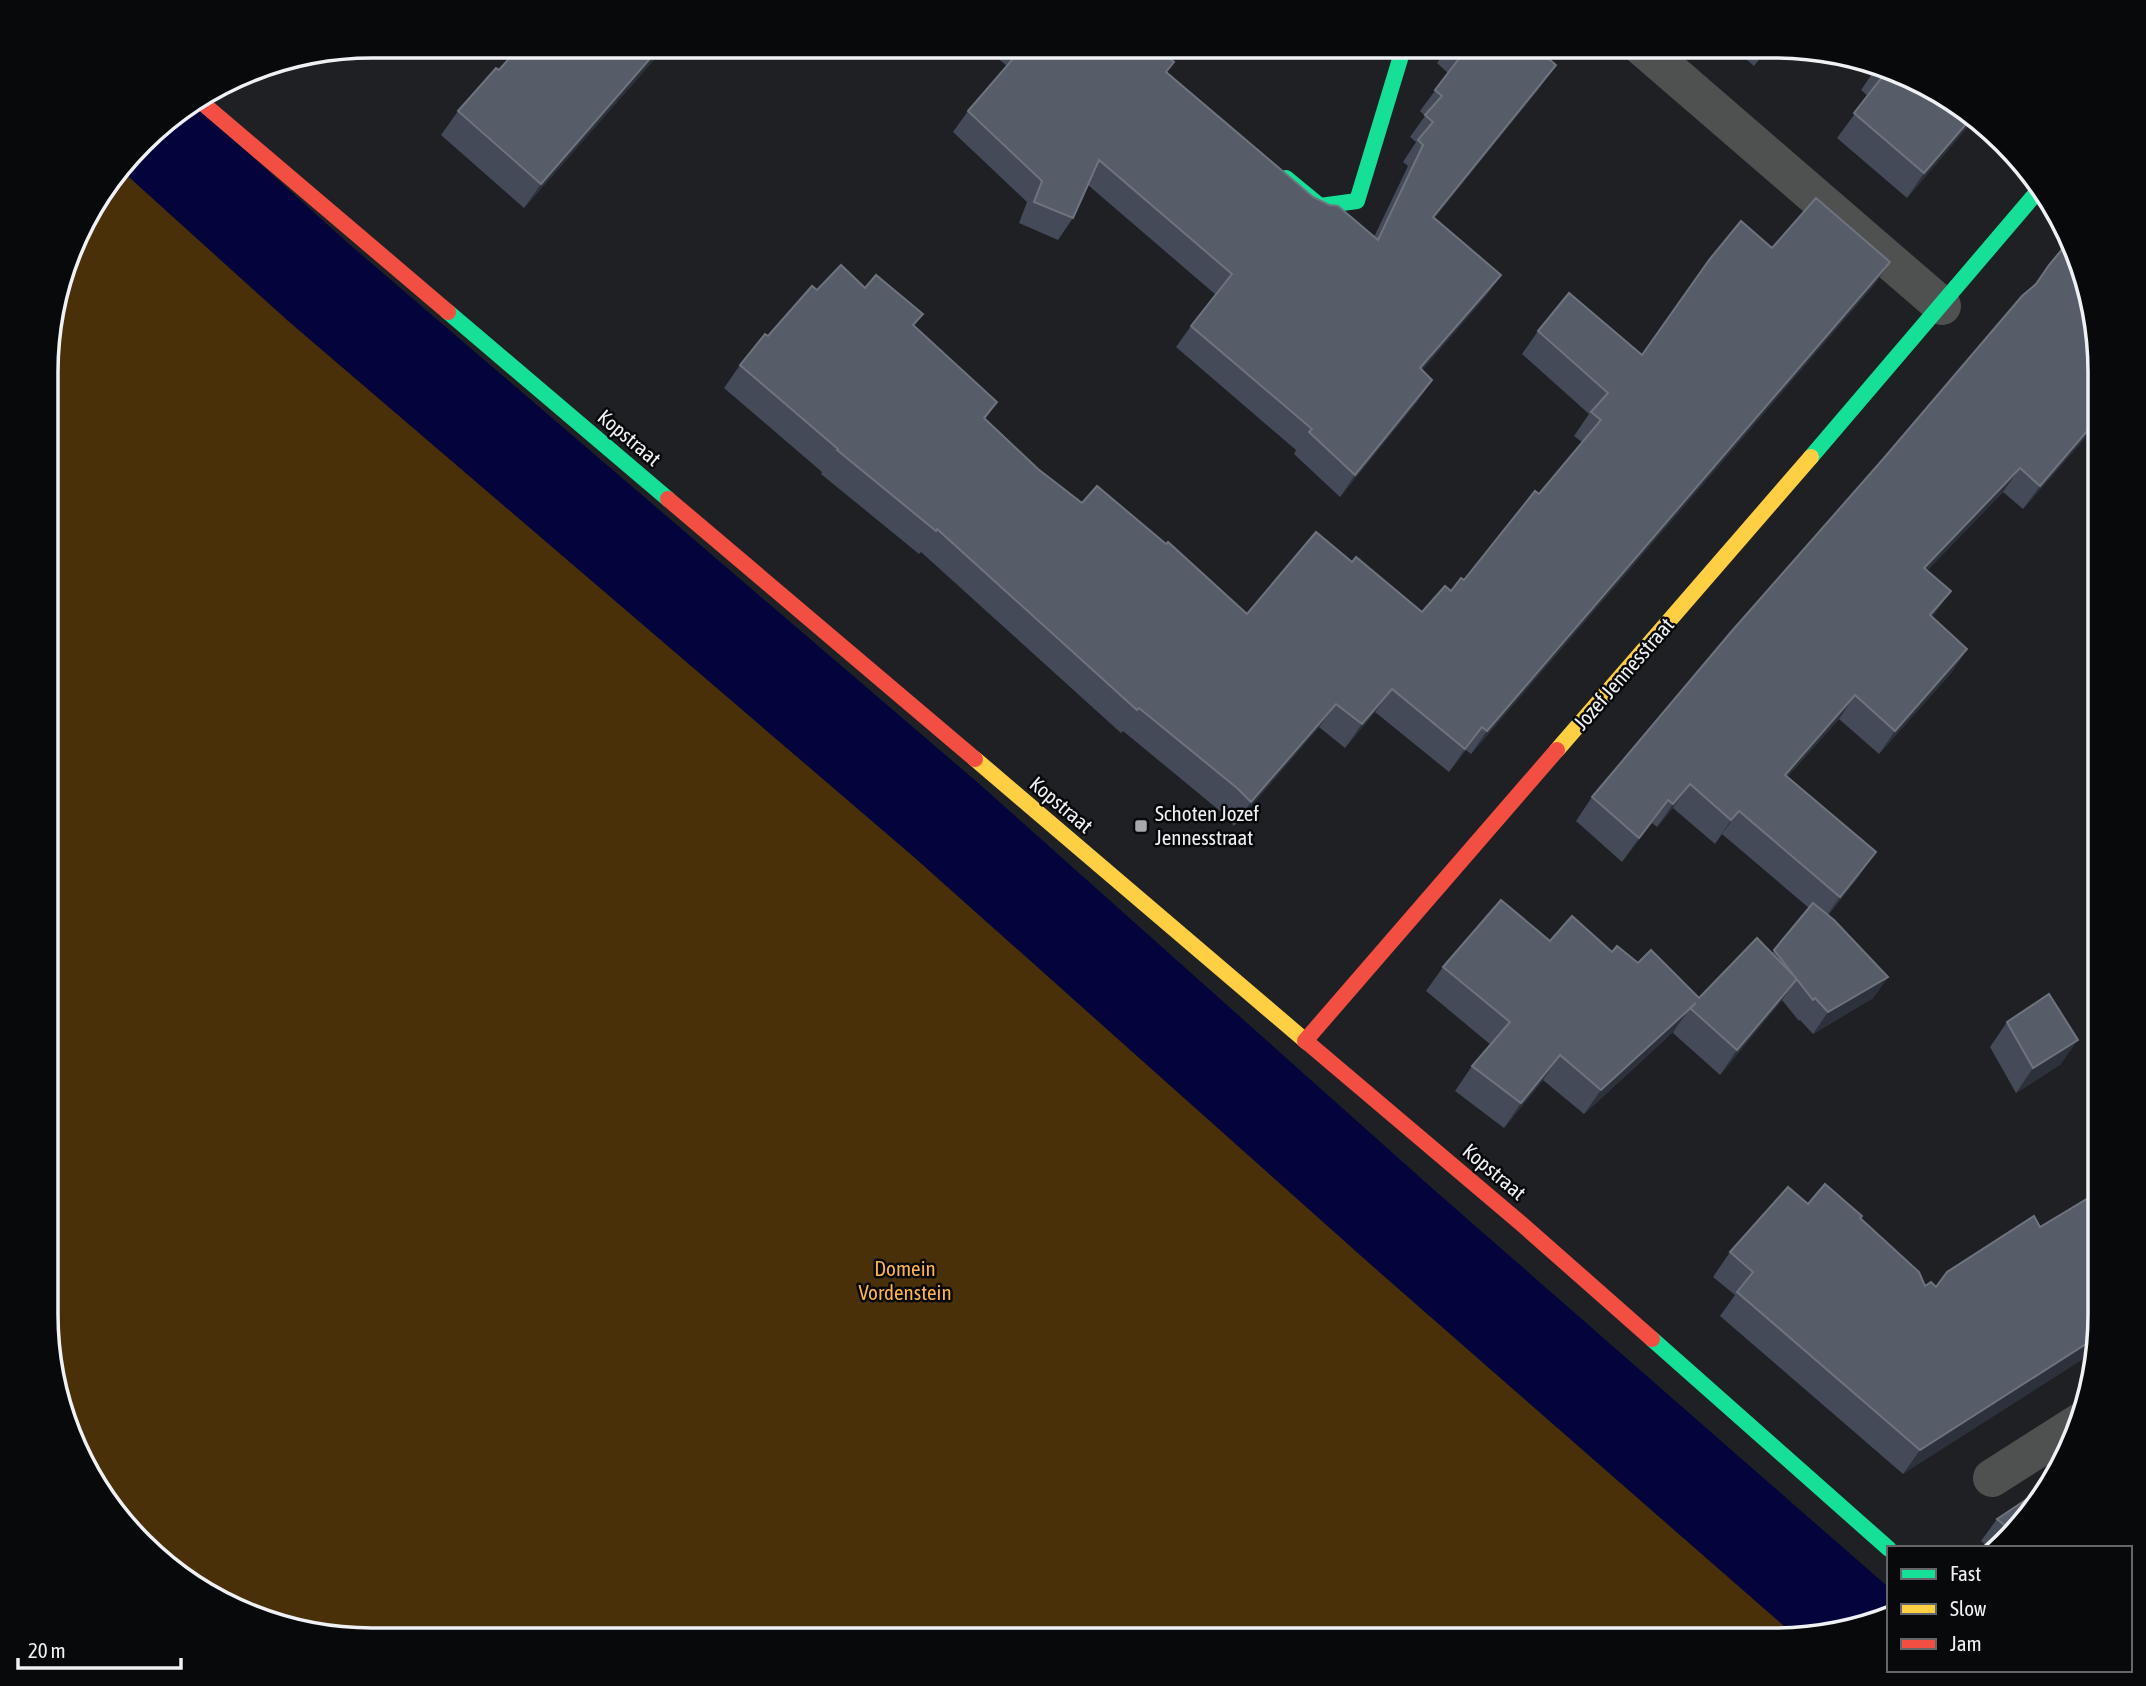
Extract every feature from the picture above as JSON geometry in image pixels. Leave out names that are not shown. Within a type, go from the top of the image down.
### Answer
[{"type":"main road","points":[[1275,169],[1320,206],[1357,201],[1400,58]]},
{"type":"main road","name":"Kopstraat","points":[[206,106],[1524,1226],[1887,1547]]},
{"type":"main road","name":"Jozef Jennesstraat","points":[[1305,1041],[1942,306],[2034,196]]},
{"type":"street","points":[[1655,58],[1942,306]]},
{"type":"street","points":[[1992,1478],[2065,1432]]},
{"type":"green space","name":"Domein Vordenstein","points":[[156,144],[1869,1614],[1795,1628],[351,1628],[271,1612],[215,1586],[165,1550],[123,1505],[90,1453],[68,1395],[58,1335],[58,351],[68,291],[90,233],[111,197]]},
{"type":"building","points":[[510,58],[651,58],[541,184],[458,111],[496,68],[499,70]]},
{"type":"building","points":[[1014,58],[1169,58],[1174,62],[1166,72],[1313,197],[1329,205],[1338,206],[1378,240],[1423,145],[1418,140],[1433,122],[1425,115],[1442,96],[1435,90],[1459,58],[1548,58],[1556,65],[1433,217],[1501,275],[1420,368],[1432,380],[1355,475],[1309,432],[1312,429],[1191,326],[1232,274],[1099,160],[1073,218],[1034,202],[1042,181],[968,111]]},
{"type":"building","points":[[1882,77],[1931,100],[1966,124],[1924,173],[1854,113]]},
{"type":"building","points":[[1816,198],[1890,262],[1487,731],[1482,727],[1465,749],[1392,689],[1362,724],[1336,704],[1251,802],[1139,708],[1137,710],[937,529],[936,531],[837,450],[740,365],[765,334],[768,336],[812,286],[817,290],[841,265],[865,288],[876,275],[923,314],[913,325],[997,402],[984,418],[1038,469],[1082,503],[1097,486],[1166,544],[1168,542],[1247,614],[1316,532],[1352,562],[1356,557],[1422,612],[1445,586],[1451,591],[1461,578],[1464,580],[1535,491],[1539,494],[1601,420],[1591,412],[1608,393],[1538,331],[1569,293],[1642,355],[1709,260],[1741,221],[1772,248]]},
{"type":"building","points":[[2063,249],[2078,291],[2088,351],[2088,430],[2040,486],[2020,468],[1924,568],[1951,591],[1930,615],[1967,649],[1895,731],[1855,695],[1785,775],[1876,852],[1840,897],[1739,811],[1731,820],[1690,784],[1673,804],[1668,800],[1639,838],[1592,797],[1731,632],[2022,296],[2036,284]]},
{"type":"building","points":[[1501,900],[1550,941],[1572,916],[1612,952],[1617,946],[1638,963],[1651,950],[1699,998],[1757,938],[1797,979],[1737,1050],[1690,1008],[1601,1090],[1560,1055],[1521,1103],[1472,1066],[1510,1022],[1443,967]]},
{"type":"building","points":[[1813,903],[1834,920],[1888,977],[1828,1012],[1815,998],[1813,1000],[1774,950]]},
{"type":"building","points":[[2049,994],[2078,1040],[2033,1068],[2007,1022]]},
{"type":"building","points":[[1825,1184],[1919,1272],[1925,1286],[1931,1282],[1936,1287],[1947,1272],[2034,1216],[2040,1227],[2088,1198],[2087,1343],[1920,1450],[1737,1292],[1753,1272],[1730,1252],[1788,1187],[1808,1204]]},
{"type":"building","points":[[2028,1498],[2005,1526],[1997,1519]]},
{"type":"waterway","points":[[161,140],[318,282],[946,820],[1401,1226],[1850,1619]]},
{"type":"traffic: fast","points":[[1286,178],[1320,206],[1357,201],[1400,58]]},
{"type":"traffic: fast","points":[[1811,457],[2034,196]]},
{"type":"traffic: fast","points":[[448,312],[668,499]]},
{"type":"traffic: fast","points":[[1652,1339],[1887,1547]]},
{"type":"traffic: slow","points":[[1557,750],[1811,457]]},
{"type":"traffic: slow","points":[[975,759],[1308,1043]]},
{"type":"traffic: jam","points":[[206,106],[448,312]]},
{"type":"traffic: jam","points":[[668,499],[975,759]]},
{"type":"traffic: jam","points":[[1305,1041],[1557,750]]},
{"type":"traffic: jam","points":[[1308,1043],[1524,1226],[1652,1339]]},
{"type":"place","name":"Schoten Jozef Jennesstraat","points":[[1141,826]]}]
